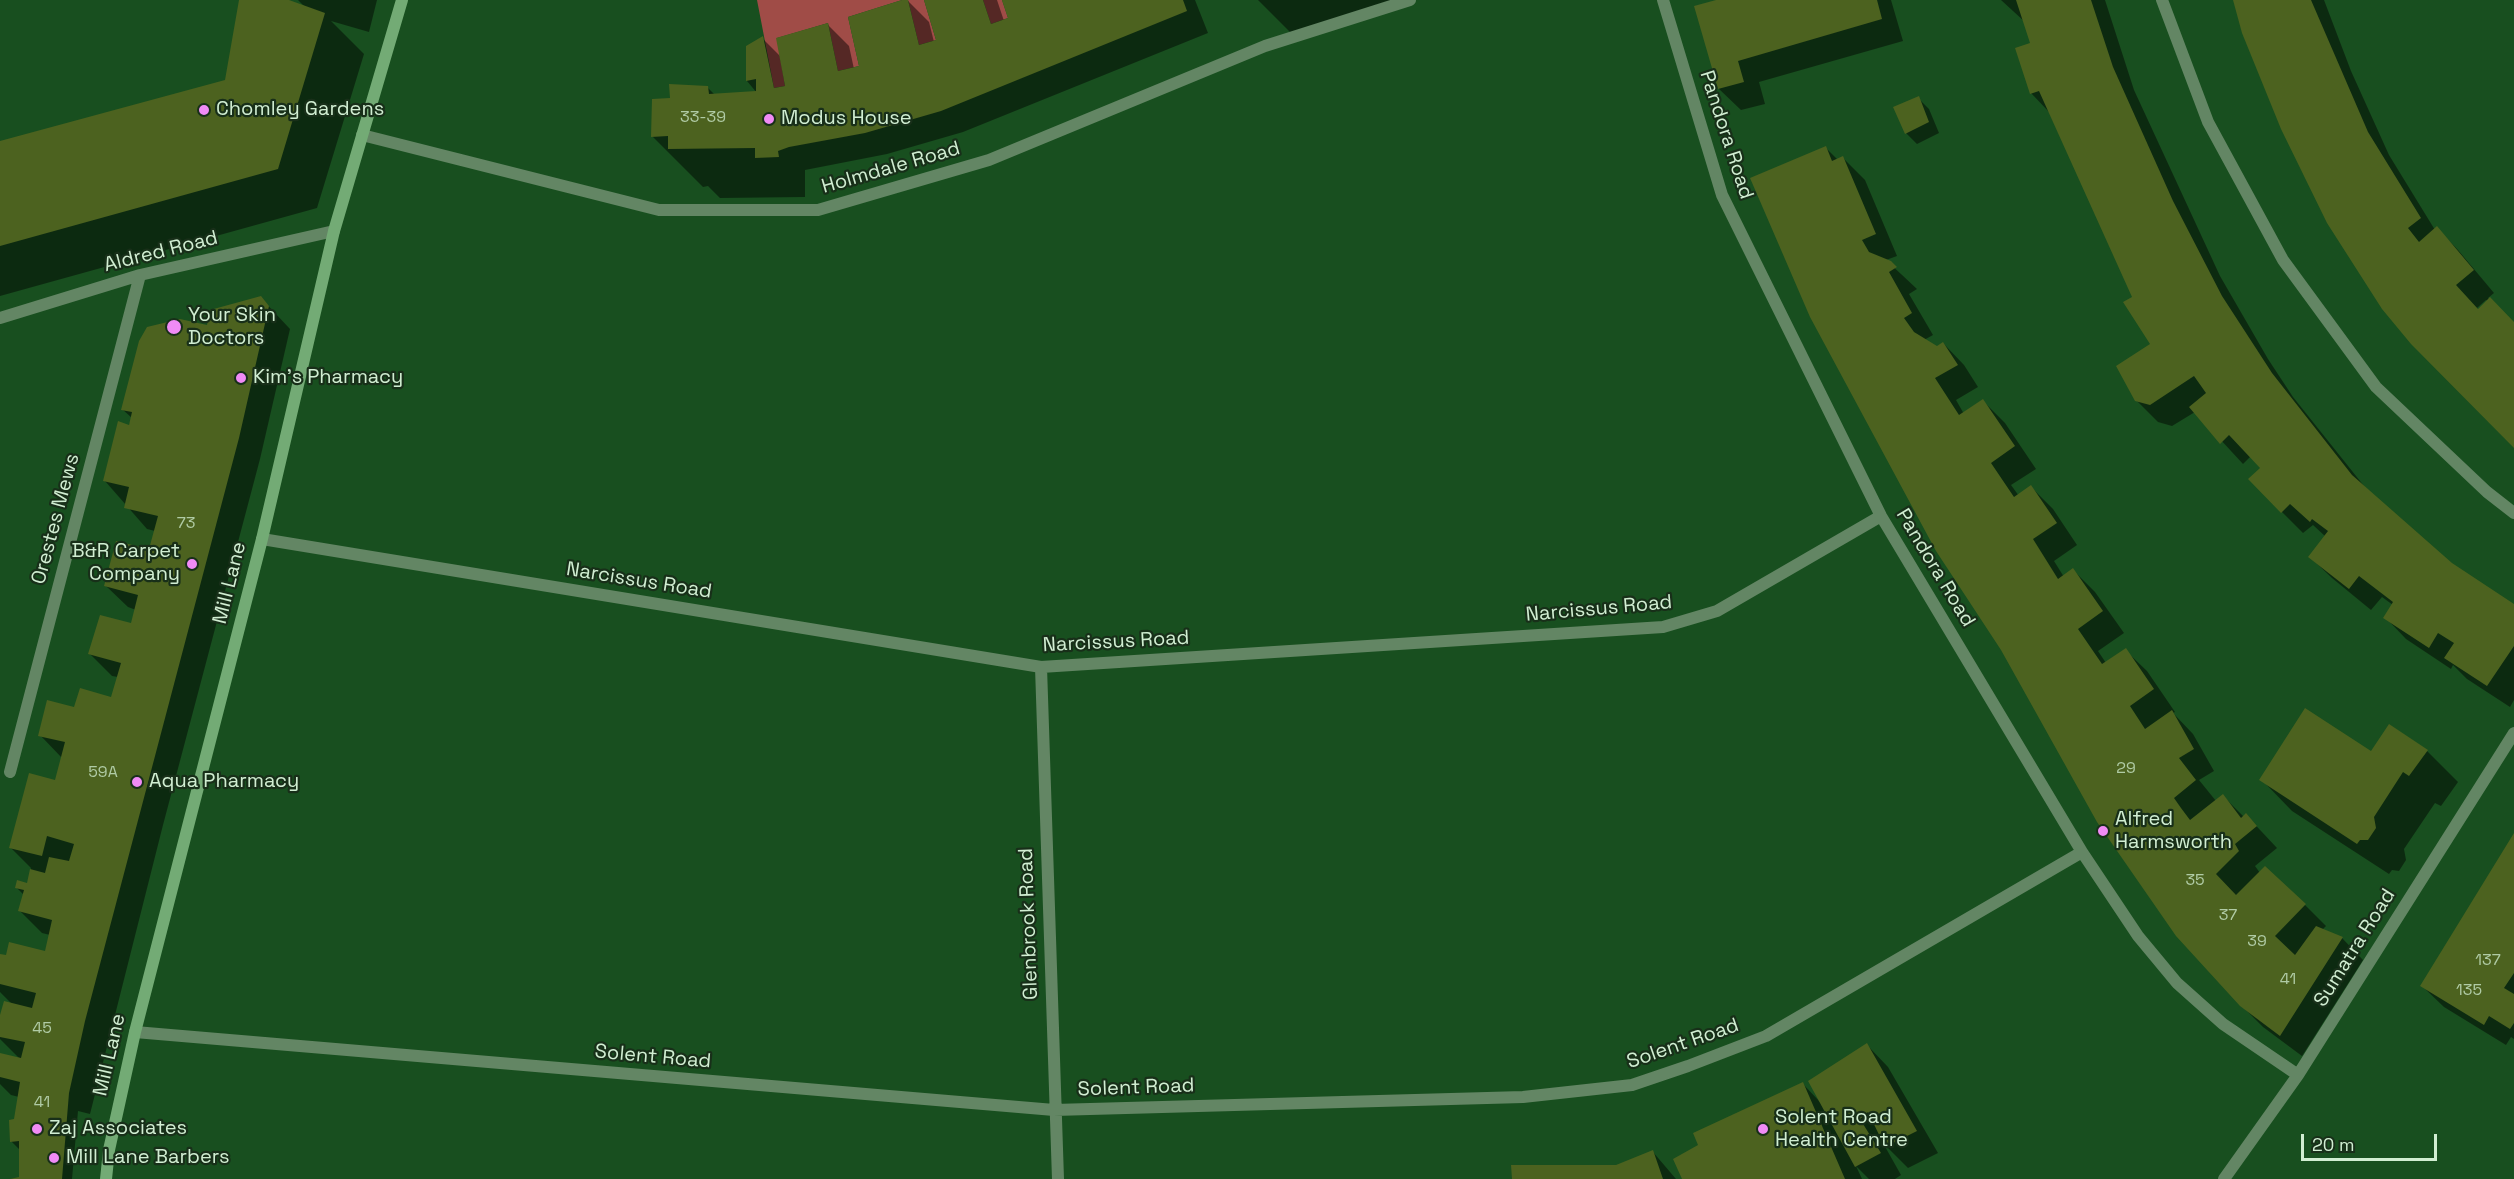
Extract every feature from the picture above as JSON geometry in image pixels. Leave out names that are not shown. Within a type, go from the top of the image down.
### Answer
[{"type":"street","name":"Mill Lane","points":[[106,1179],[109,1150],[135,1032],[262,539],[334,231],[402,0]]},
{"type":"street","name":"Holmdale Road","points":[[362,135],[659,210],[818,210],[989,160],[1265,46],[1410,0]]},
{"type":"street","name":"Pandora Road","points":[[1663,0],[1722,195],[1881,516],[2082,852],[2138,936],[2177,983],[2223,1024],[2298,1075]]},
{"type":"street","points":[[2162,0],[2208,122],[2283,260],[2376,387],[2487,492],[2514,513]]},
{"type":"street","name":"Aldred Road","points":[[0,318],[140,275],[334,231]]},
{"type":"street","name":"Orestes Mews","points":[[10,772],[140,275]]},
{"type":"street","name":"Narcissus Road","points":[[262,539],[1041,667],[1663,627],[1717,611],[1881,516]]},
{"type":"street","name":"Glenbrook Road","points":[[1041,667],[1058,1179]]},
{"type":"street","name":"Sumatra Road","points":[[2224,1179],[2298,1075],[2514,733]]},
{"type":"street","name":"Solent Road","points":[[135,1032],[1054,1110],[1523,1097],[1632,1084],[1688,1066],[1766,1036],[2082,852]]},
{"type":"shaded area","points":[[757,0],[902,0],[848,17],[859,66],[838,71],[828,23],[777,38],[785,86],[774,88]]},
{"type":"shaded area","points":[[908,0],[924,0],[936,40],[919,45]]},
{"type":"shaded area","points":[[983,0],[1002,0],[1008,18],[991,24]]},
{"type":"building","name":"Chomley Gardens","points":[[239,0],[289,0],[325,13],[278,169],[0,246],[0,141],[225,80]]},
{"type":"building","points":[[908,0],[919,45],[936,40],[924,0],[983,0],[991,24],[1008,18],[1002,0],[1183,0],[1187,11],[941,111],[865,133],[789,147],[778,151],[779,157],[755,158],[755,148],[668,149],[668,136],[651,137],[652,99],[670,98],[669,84],[708,86],[709,94],[756,91],[756,79],[746,81],[746,46],[763,36],[774,88],[785,86],[776,38],[828,23],[838,71],[859,66],[848,17]]},
{"type":"building","points":[[1716,0],[1877,0],[1882,19],[1738,61],[1744,82],[1718,89],[1694,6]]},
{"type":"building","points":[[2016,0],[2091,0],[2113,67],[2173,201],[2222,296],[2272,373],[2352,475],[2452,563],[2514,604],[2514,646],[2487,686],[2444,658],[2454,643],[2438,633],[2429,648],[2383,618],[2393,602],[2359,576],[2349,589],[2308,557],[2328,531],[2312,519],[2310,522],[2290,504],[2281,513],[2248,479],[2260,468],[2229,435],[2220,444],[2189,407],[2206,393],[2194,376],[2150,405],[2135,401],[2116,366],[2150,344],[2123,302],[2132,297],[2039,91],[2030,94],[2015,48],[2030,43]]},
{"type":"building","points":[[2233,0],[2311,0],[2368,132],[2421,218],[2408,228],[2419,242],[2437,226],[2474,270],[2456,285],[2478,309],[2490,297],[2514,322],[2514,448],[2411,344],[2382,309],[2327,223],[2281,129],[2242,33]]},
{"type":"building","points":[[1919,96],[1929,122],[1905,134],[1893,107]]},
{"type":"building","points":[[1826,146],[1832,161],[1843,156],[1876,234],[1862,240],[1869,252],[1891,261],[1897,267],[1889,272],[1912,313],[1904,318],[1914,332],[1937,346],[1943,342],[1958,365],[1935,378],[1959,415],[1983,399],[2015,446],[1991,463],[2014,497],[2031,485],[2057,523],[2033,539],[2058,579],[2073,568],[2103,611],[2078,629],[2102,664],[2126,648],[2154,689],[2130,706],[2145,729],[2172,710],[2194,749],[2179,758],[2196,780],[2174,798],[2190,820],[2223,794],[2241,818],[2246,813],[2257,826],[2235,844],[2239,851],[2216,874],[2236,895],[2265,866],[2306,904],[2275,936],[2295,955],[2316,926],[2343,937],[2280,1036],[2240,1006],[2176,936],[2097,822],[2001,650],[1936,551],[1810,317],[1750,178]]},
{"type":"building","points":[[261,296],[269,306],[239,438],[85,1021],[69,1093],[62,1179],[10,1179],[19,1177],[19,1141],[10,1142],[9,1120],[14,1119],[20,1082],[0,1077],[0,1053],[21,1058],[25,1042],[0,1037],[0,1015],[4,1001],[32,1008],[36,993],[0,984],[0,954],[6,955],[9,942],[45,951],[52,920],[18,911],[24,890],[15,888],[17,880],[27,883],[30,869],[45,873],[49,857],[69,861],[74,844],[47,836],[42,856],[9,848],[29,773],[55,780],[65,742],[38,736],[47,700],[74,707],[80,688],[111,697],[121,663],[88,654],[100,615],[131,623],[138,595],[104,586],[116,541],[149,549],[158,516],[124,508],[129,487],[103,481],[118,421],[129,425],[132,412],[121,410],[139,341],[147,327],[180,319],[207,325],[210,310]]},
{"type":"building","points":[[2305,708],[2371,751],[2389,724],[2428,750],[2409,776],[2403,772],[2374,817],[2376,828],[2368,840],[2360,840],[2357,844],[2259,780]]},
{"type":"building","points":[[2514,833],[2514,973],[2504,988],[2514,994],[2514,1023],[2510,1029],[2489,1016],[2484,1025],[2420,986]]},
{"type":"building","points":[[1867,1043],[1917,1131],[1885,1147],[1868,1112],[1860,1119],[1881,1153],[1855,1167],[1808,1081]]},
{"type":"building","name":"Solent Road Health Centre","points":[[1803,1082],[1845,1179],[1682,1179],[1673,1159],[1698,1145],[1693,1133]]},
{"type":"building","points":[[1653,1150],[1663,1179],[1512,1179],[1511,1165],[1616,1165]]},
{"type":"place","name":"Chomley Gardens","points":[[204,110]]},
{"type":"place","name":"Modus House","points":[[769,119]]},
{"type":"place","name":"Your Skin Doctors","points":[[174,327]]},
{"type":"place","name":"Kim's Pharmacy","points":[[241,378]]},
{"type":"place","name":"B&R Carpet Company","points":[[192,564]]},
{"type":"place","name":"Aqua Pharmacy","points":[[137,782]]},
{"type":"place","name":"Alfred Harmsworth","points":[[2103,831]]},
{"type":"place","name":"Zaj Associates","points":[[37,1129]]},
{"type":"place","name":"Solent Road Health Centre","points":[[1763,1129]]},
{"type":"place","name":"Mill Lane Barbers","points":[[54,1158]]}]
